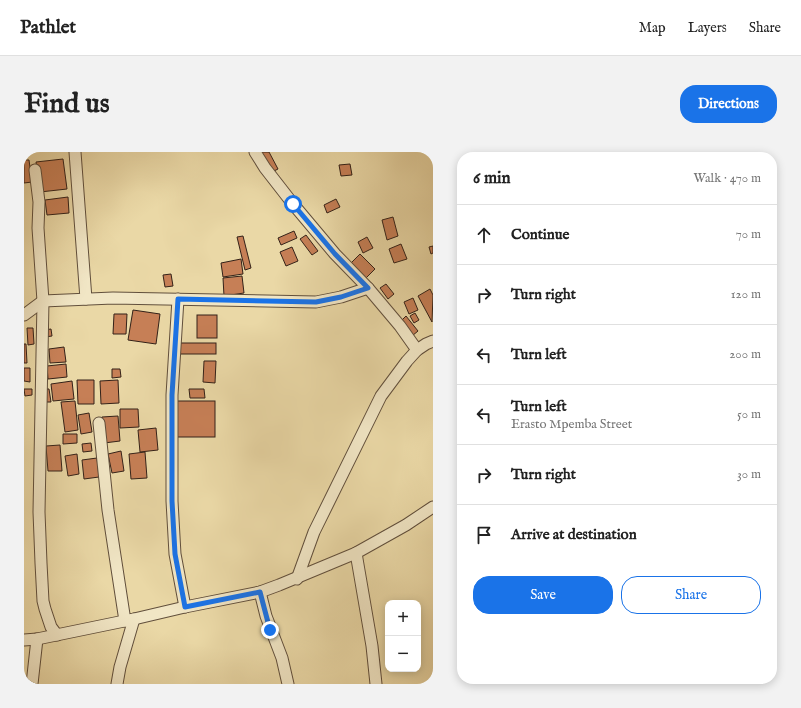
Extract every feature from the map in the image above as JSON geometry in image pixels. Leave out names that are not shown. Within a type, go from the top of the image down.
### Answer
[{"type":"street","points":[[75,152],[86,299]]},
{"type":"street","points":[[255,152],[265,168],[335,254],[368,288],[400,326],[417,350]]},
{"type":"street","points":[[35,170],[39,202],[38,228],[43,301],[39,512],[44,605],[51,626],[56,634]]},
{"type":"street","points":[[24,315],[43,301],[113,298],[316,302],[341,297],[368,288]]},
{"type":"street","points":[[178,299],[172,395],[172,501],[175,554],[185,607]]},
{"type":"street","points":[[297,579],[314,532],[381,396],[417,350],[433,341]]},
{"type":"street","points":[[99,423],[108,510],[130,620],[117,684]]},
{"type":"street","points":[[24,640],[37,639],[260,592],[297,579],[356,553],[433,508]]},
{"type":"street","points":[[356,553],[372,646],[376,684]]},
{"type":"street","points":[[260,592],[266,616],[282,658],[288,684]]},
{"type":"street","points":[[32,684],[37,639]]},
{"type":"building","points":[[261,152],[269,152],[278,169],[272,172]]},
{"type":"building","points":[[63,159],[67,189],[40,192],[36,162]]},
{"type":"building","points":[[24,160],[29,160],[32,182],[24,183]]},
{"type":"building","points":[[350,164],[352,175],[341,176],[339,165]]},
{"type":"building","points":[[68,197],[69,213],[47,215],[45,200]]},
{"type":"building","points":[[336,199],[340,207],[327,213],[324,205]]},
{"type":"building","points":[[393,217],[398,236],[387,240],[382,220]]},
{"type":"building","points":[[294,231],[297,238],[281,245],[278,238]]},
{"type":"building","points":[[306,235],[318,251],[312,255],[300,239]]},
{"type":"building","points":[[243,236],[251,268],[245,270],[237,237]]},
{"type":"building","points":[[367,237],[373,248],[363,253],[358,242]]},
{"type":"building","points":[[401,244],[407,259],[394,263],[389,249]]},
{"type":"building","points":[[433,246],[433,253],[431,254],[429,247]]},
{"type":"building","points":[[292,247],[298,261],[286,266],[280,252]]},
{"type":"building","points":[[360,254],[375,269],[365,279],[350,264]]},
{"type":"building","points":[[241,259],[243,274],[223,277],[221,263]]},
{"type":"building","points":[[171,274],[173,286],[165,287],[163,275]]},
{"type":"building","points":[[242,276],[244,293],[224,296],[223,278]]},
{"type":"building","points":[[386,284],[394,294],[388,299],[380,288]]},
{"type":"building","points":[[430,289],[433,295],[432,322],[418,296]]},
{"type":"building","points":[[413,298],[418,310],[409,314],[404,302]]},
{"type":"building","points":[[133,310],[160,314],[156,344],[128,340]]},
{"type":"building","points":[[415,313],[419,320],[414,323],[410,316]]},
{"type":"building","points":[[114,314],[127,314],[126,334],[113,334]]},
{"type":"building","points":[[197,315],[217,315],[217,338],[197,338]]},
{"type":"building","points":[[406,316],[418,331],[412,336],[400,322]]},
{"type":"building","points":[[27,328],[33,328],[34,344],[28,345]]},
{"type":"building","points":[[51,329],[52,336],[45,337],[44,330]]},
{"type":"building","points":[[180,343],[216,343],[216,354],[180,354]]},
{"type":"building","points":[[24,344],[26,344],[27,363],[24,363]]},
{"type":"building","points":[[64,347],[66,362],[50,363],[49,349]]},
{"type":"building","points":[[204,361],[216,361],[215,383],[203,382]]},
{"type":"building","points":[[66,364],[67,377],[48,379],[47,366]]},
{"type":"building","points":[[24,368],[30,368],[30,382],[24,381]]},
{"type":"building","points":[[112,369],[120,369],[121,377],[112,378]]},
{"type":"building","points":[[77,380],[94,380],[94,404],[78,404]]},
{"type":"building","points":[[118,380],[119,403],[101,404],[100,381]]},
{"type":"building","points":[[72,381],[74,399],[53,401],[51,384]]},
{"type":"building","points":[[24,389],[32,389],[32,395],[25,396]]},
{"type":"building","points":[[45,389],[49,389],[51,402],[46,402]]},
{"type":"building","points":[[189,389],[204,389],[205,398],[190,398]]},
{"type":"building","points":[[75,401],[78,430],[65,432],[61,402]]},
{"type":"building","points":[[176,401],[215,401],[215,437],[176,437]]},
{"type":"building","points":[[120,409],[138,409],[139,427],[120,428]]},
{"type":"building","points":[[89,413],[92,432],[81,434],[78,415]]},
{"type":"building","points":[[118,416],[120,441],[104,443],[102,417]]},
{"type":"building","points":[[156,428],[158,450],[140,452],[138,430]]},
{"type":"building","points":[[63,434],[77,434],[77,443],[63,444]]},
{"type":"building","points":[[91,443],[92,451],[83,452],[82,444]]},
{"type":"building","points":[[60,445],[62,471],[48,471],[46,446]]},
{"type":"building","points":[[121,451],[124,471],[112,473],[108,454]]},
{"type":"building","points":[[145,452],[147,478],[131,479],[129,454]]},
{"type":"building","points":[[77,454],[79,474],[68,476],[65,456]]},
{"type":"building","points":[[97,458],[99,477],[84,479],[82,460]]},
{"type":"route","points":[[270,630],[260,592],[185,607],[180,588],[173,538],[172,395],[178,299],[316,302],[341,297],[368,288],[335,254],[293,204]]}]
